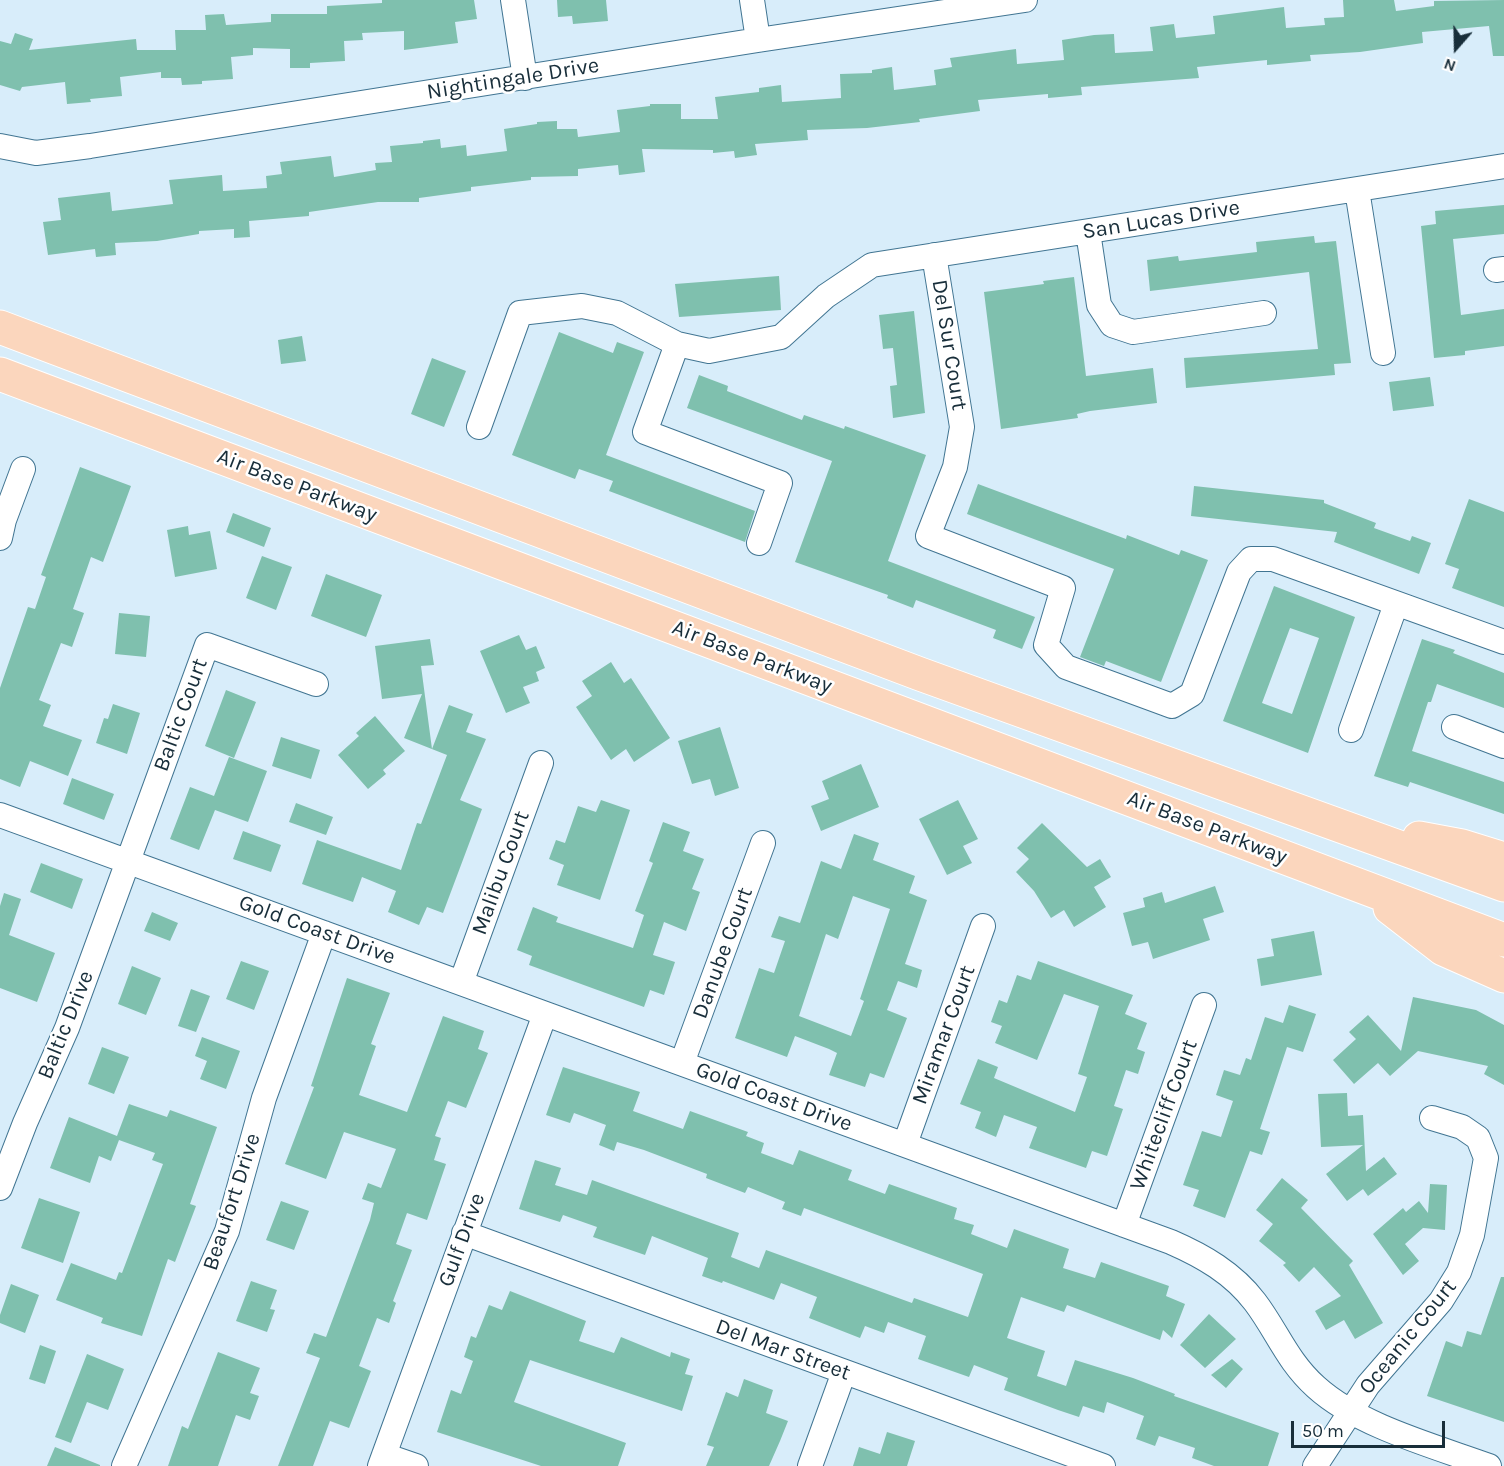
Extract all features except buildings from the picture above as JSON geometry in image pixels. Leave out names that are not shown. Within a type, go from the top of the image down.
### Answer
[{"type":"main road","name":"Air Base Parkway","points":[[0,327],[920,674],[1504,885]]},
{"type":"main road","name":"Air Base Parkway","points":[[0,374],[1504,940]]},
{"type":"main road","points":[[1329,823],[1462,846],[1504,859]]},
{"type":"main road","points":[[1362,886],[1443,949],[1504,976]]},
{"type":"street","points":[[513,0],[525,78]]},
{"type":"street","points":[[752,0],[758,40]]},
{"type":"street","name":"Nightingale Drive","points":[[0,146],[36,153],[90,146],[990,3],[1025,0]]},
{"type":"street","name":"San Lucas Drive","points":[[479,427],[520,313],[582,306],[616,313],[677,344],[709,351],[782,337],[826,296],[872,265],[1504,166]]},
{"type":"street","points":[[1357,190],[1383,352]]},
{"type":"street","points":[[1088,232],[1099,305],[1112,325],[1133,332],[1264,313]]},
{"type":"street","name":"Del Sur Court","points":[[934,255],[962,427],[955,467],[928,536],[1063,588],[1046,645],[1066,667],[1173,706],[1192,694],[1239,572],[1251,559],[1273,559],[1396,604]]},
{"type":"street","points":[[677,344],[645,432],[780,483],[759,543]]},
{"type":"street","points":[[0,538],[4,520],[23,469]]},
{"type":"street","points":[[1351,730],[1396,604],[1504,642]]},
{"type":"street","name":"Baltic Court","points":[[127,861],[207,645],[316,684]]},
{"type":"street","points":[[1454,727],[1504,746]]},
{"type":"street","name":"Malibu Court","points":[[461,983],[542,763]]},
{"type":"street","name":"Gold Coast Drive","points":[[0,815],[905,1144],[1203,1256],[1228,1274],[1255,1302],[1290,1361],[1317,1388],[1350,1410],[1395,1432],[1489,1466]]},
{"type":"street","name":"Danube Court","points":[[682,1063],[763,843]]},
{"type":"street","name":"Baltic Drive","points":[[0,1188],[17,1141],[67,1029],[127,861]]},
{"type":"street","name":"Miramar Court","points":[[905,1144],[983,926]]},
{"type":"street","name":"Beaufort Drive","points":[[124,1466],[227,1231],[264,1098],[324,933]]},
{"type":"street","name":"Whitecliff Court","points":[[1124,1225],[1204,1005]]},
{"type":"street","name":"Gulf Drive","points":[[382,1460],[545,1014]]},
{"type":"street","name":"Oceanic Court","points":[[1315,1466],[1368,1384],[1441,1301],[1459,1272],[1472,1235],[1486,1158],[1478,1138],[1462,1127],[1432,1118]]},
{"type":"street","name":"Del Mar Street","points":[[464,1233],[844,1371],[1063,1459],[1103,1466]]},
{"type":"street","points":[[810,1466],[844,1371]]},
{"type":"street","points":[[382,1460],[416,1466]]}]
